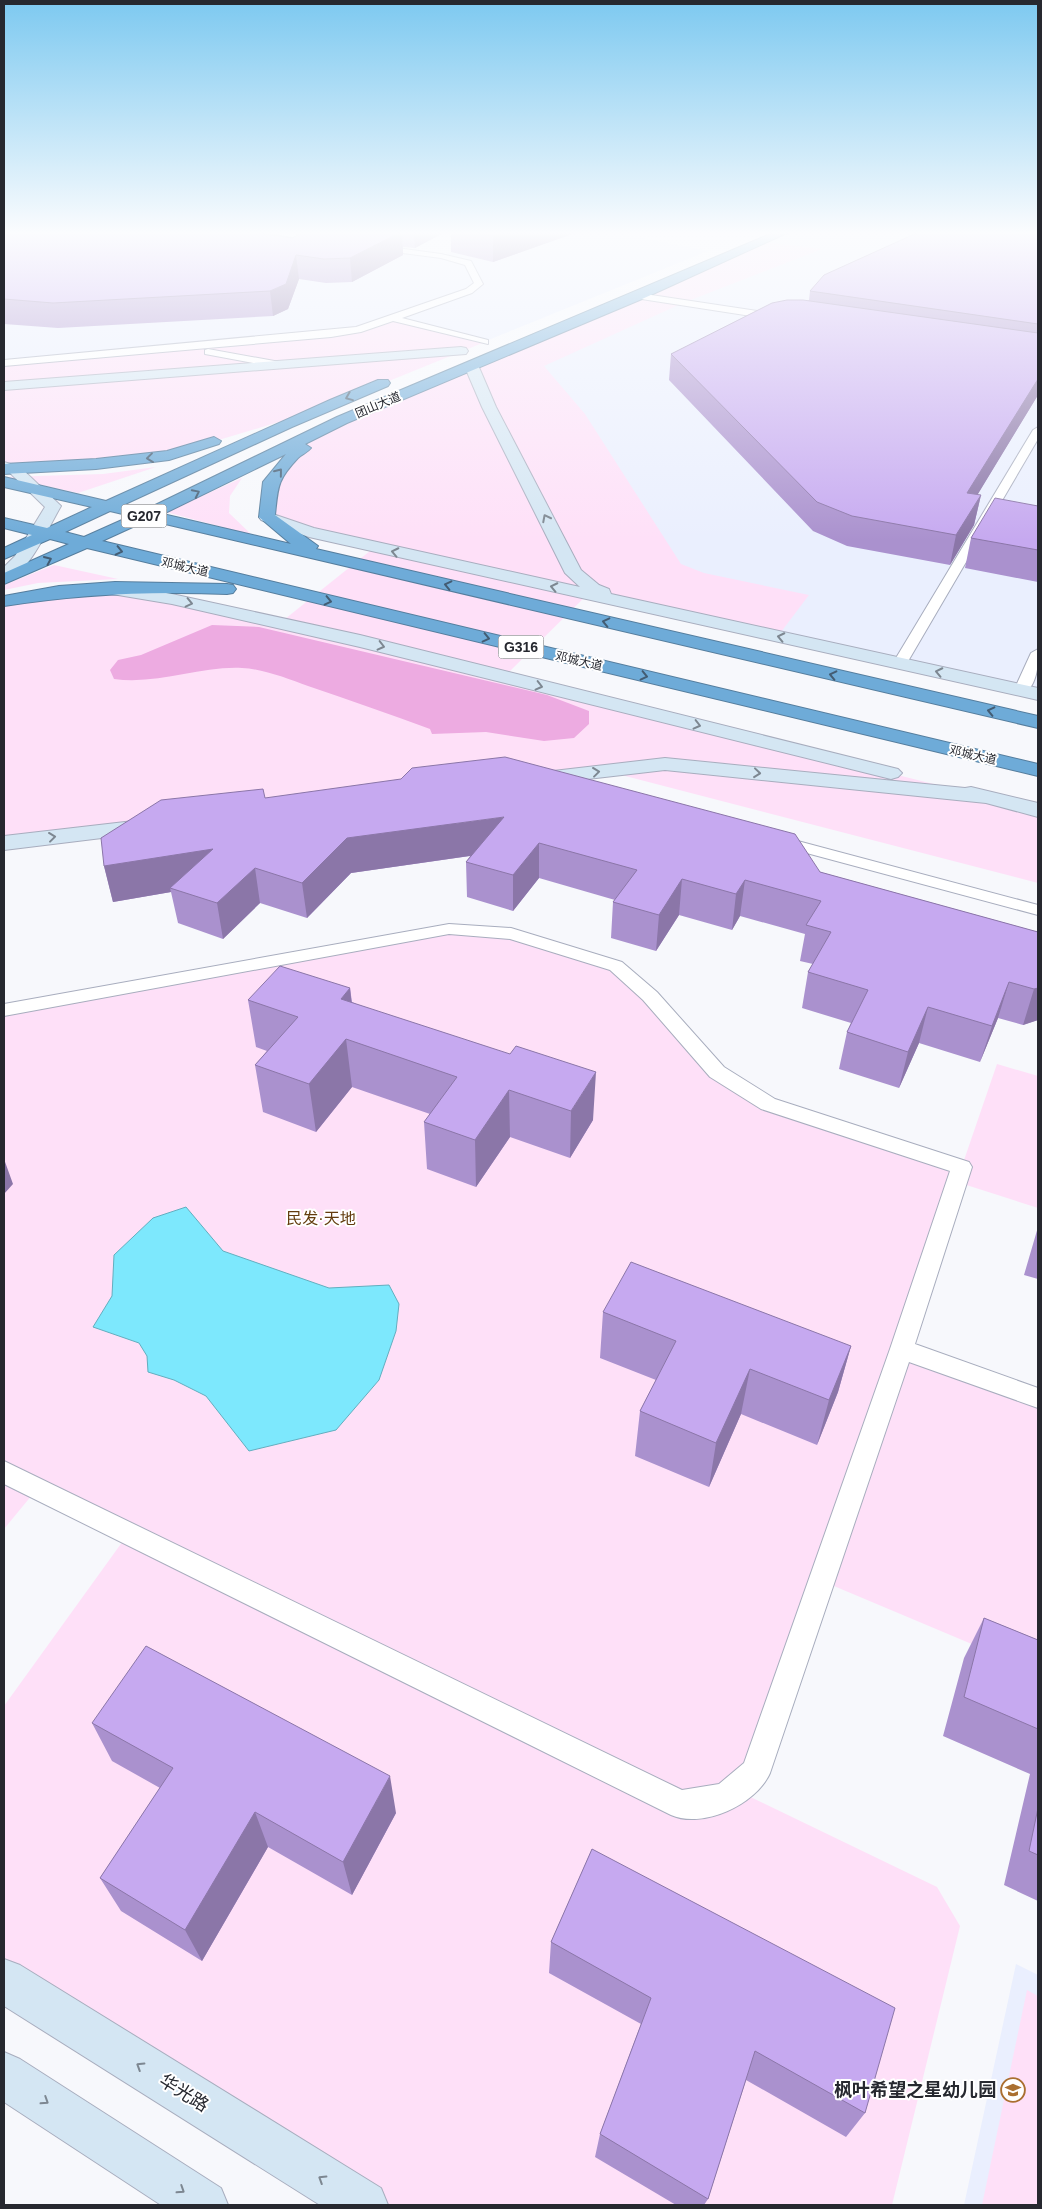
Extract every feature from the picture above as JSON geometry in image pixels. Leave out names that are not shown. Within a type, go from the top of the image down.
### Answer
[{"type":"highway","name":"团山大道","points":[[4,578],[148,515],[352,417],[543,335]]},
{"type":"highway","points":[[425,366],[489,340]]},
{"type":"highway","name":"团山大道","points":[[48,534],[246,440],[397,377]]},
{"type":"highway","points":[[7,472],[169,455],[315,411]]},
{"type":"highway","points":[[346,561],[298,540],[268,517],[271,482],[294,454],[352,417]]},
{"type":"highway","points":[[7,472],[110,506],[1038,722]]},
{"type":"highway","name":"邓城大道","points":[[4,523],[1038,770]]},
{"type":"highway","name":"G207","points":[[4,554],[48,534]]},
{"type":"highway","points":[[4,601],[36,594],[106,588],[184,587],[298,594]]},
{"type":"street","points":[[4,386],[461,351]]},
{"type":"street","points":[[470,365],[574,572],[593,589],[657,610]]},
{"type":"street","points":[[4,578],[22,559],[53,506],[7,472]]},
{"type":"street","points":[[268,517],[309,532],[1030,692]]},
{"type":"street","points":[[106,588],[172,599],[360,641],[1038,810]]},
{"type":"street","points":[[512,782],[665,764],[988,798]]},
{"type":"street","points":[[4,843],[170,823]]},
{"type":"street","name":"华光路","points":[[4,1981],[364,2205]]},
{"type":"street","points":[[4,2075],[204,2205]]},
{"type":"lane","points":[[4,363],[318,335]]},
{"type":"lane","points":[[468,335],[489,340]]},
{"type":"lane","points":[[181,347],[280,365]]},
{"type":"lane","points":[[900,663],[1038,430]]},
{"type":"lane","points":[[1030,692],[1038,653]]},
{"type":"lane","points":[[761,836],[1038,910]]},
{"type":"lane","points":[[4,1010],[449,929],[511,934],[616,966],[650,996],[717,1072],[768,1104],[962,1166],[902,1349],[755,1773],[726,1798],[681,1805],[4,1472]]},
{"type":"lane","points":[[902,1349],[1038,1398]]},
{"type":"shaded area","points":[[4,335],[500,335],[461,351],[4,386]]},
{"type":"shaded area","points":[[319,335],[458,335],[485,342],[315,411],[169,455],[15,470],[4,467],[4,363]]},
{"type":"shaded area","points":[[541,335],[1038,335],[1038,694],[657,610],[471,365]]},
{"type":"shaded area","points":[[543,335],[612,335],[544,366],[585,414],[681,564],[704,573],[809,595],[778,636],[657,610],[593,589],[504,677],[1038,810],[1038,883],[606,771],[4,843],[4,601],[36,594],[106,588],[280,623],[375,547],[267,517],[271,482],[294,454],[342,420]]},
{"type":"shaded area","points":[[156,467],[78,493],[4,477],[103,474]]},
{"type":"shaded area","points":[[242,478],[230,496],[229,513],[252,535],[166,512]]},
{"type":"shaded area","points":[[54,565],[118,579],[38,583],[4,590],[4,585]]},
{"type":"shaded area","points":[[212,625],[259,627],[547,695],[589,711],[589,724],[574,738],[544,741],[486,732],[432,734],[430,729],[400,718],[284,677],[250,669],[226,668],[147,680],[114,679],[110,670],[118,660],[141,655]]},
{"type":"shaded area","points":[[449,929],[511,934],[616,966],[717,1072],[768,1104],[962,1166],[997,1064],[1038,1076],[1038,1208],[957,1182],[902,1349],[1038,1398],[1038,1672],[822,1581],[736,1790],[937,1887],[960,1926],[892,2205],[364,2205],[4,1981],[4,1706],[128,1534],[37,1489],[4,1529],[4,1010]]},
{"type":"shaded area","name":"枫叶希望之星幼儿园","points":[[1016,1964],[1038,1975],[1038,2205],[964,2205]]},
{"type":"shaded area","name":"枫叶希望之星幼儿园","points":[[1027,1990],[1038,1996],[1038,2205],[982,2205]]},
{"type":"water","points":[[186,1207],[223,1251],[329,1288],[389,1285],[399,1304],[396,1331],[379,1380],[336,1430],[249,1451],[206,1396],[174,1380],[148,1372],[147,1356],[139,1343],[93,1327],[112,1296],[114,1255],[153,1218]]},
{"type":"building","points":[[708,335],[1038,335],[1038,379],[967,493],[981,495],[956,535],[852,516],[817,502],[671,354]]},
{"type":"building","points":[[995,498],[1038,506],[1038,550],[971,538]]},
{"type":"building","points":[[505,757],[795,834],[820,872],[1038,932],[1038,988],[1034,989],[1009,982],[992,1026],[928,1007],[908,1052],[847,1032],[868,990],[808,972],[831,932],[806,925],[821,901],[745,880],[736,894],[682,879],[659,915],[613,902],[637,870],[539,843],[513,875],[466,862],[504,817],[347,838],[302,883],[255,868],[217,903],[170,888],[213,849],[104,866],[101,838],[161,800],[263,789],[265,798],[401,779],[412,768]]},
{"type":"building","points":[[280,966],[350,988],[341,999],[510,1054],[516,1046],[596,1072],[571,1111],[509,1090],[475,1140],[424,1122],[457,1077],[346,1039],[309,1084],[255,1065],[298,1017],[248,1000]]},
{"type":"building","points":[[631,1262],[851,1346],[829,1400],[750,1369],[716,1443],[640,1411],[676,1341],[603,1312]]},
{"type":"building","points":[[984,1618],[1038,1640],[1038,1729],[964,1697]]},
{"type":"building","points":[[146,1646],[390,1776],[343,1862],[255,1812],[185,1930],[100,1878],[173,1768],[92,1723]]},
{"type":"building","points":[[1038,1808],[1038,1855],[1029,1851]]},
{"type":"building","points":[[592,1849],[895,2008],[865,2113],[755,2051],[708,2199],[600,2134],[651,1998],[551,1942]]},
{"type":"place","name":"枫叶希望之星幼儿园","points":[[1013,2090]]},
{"type":"district","name":"民发·天地","points":[[321,1218]]}]
